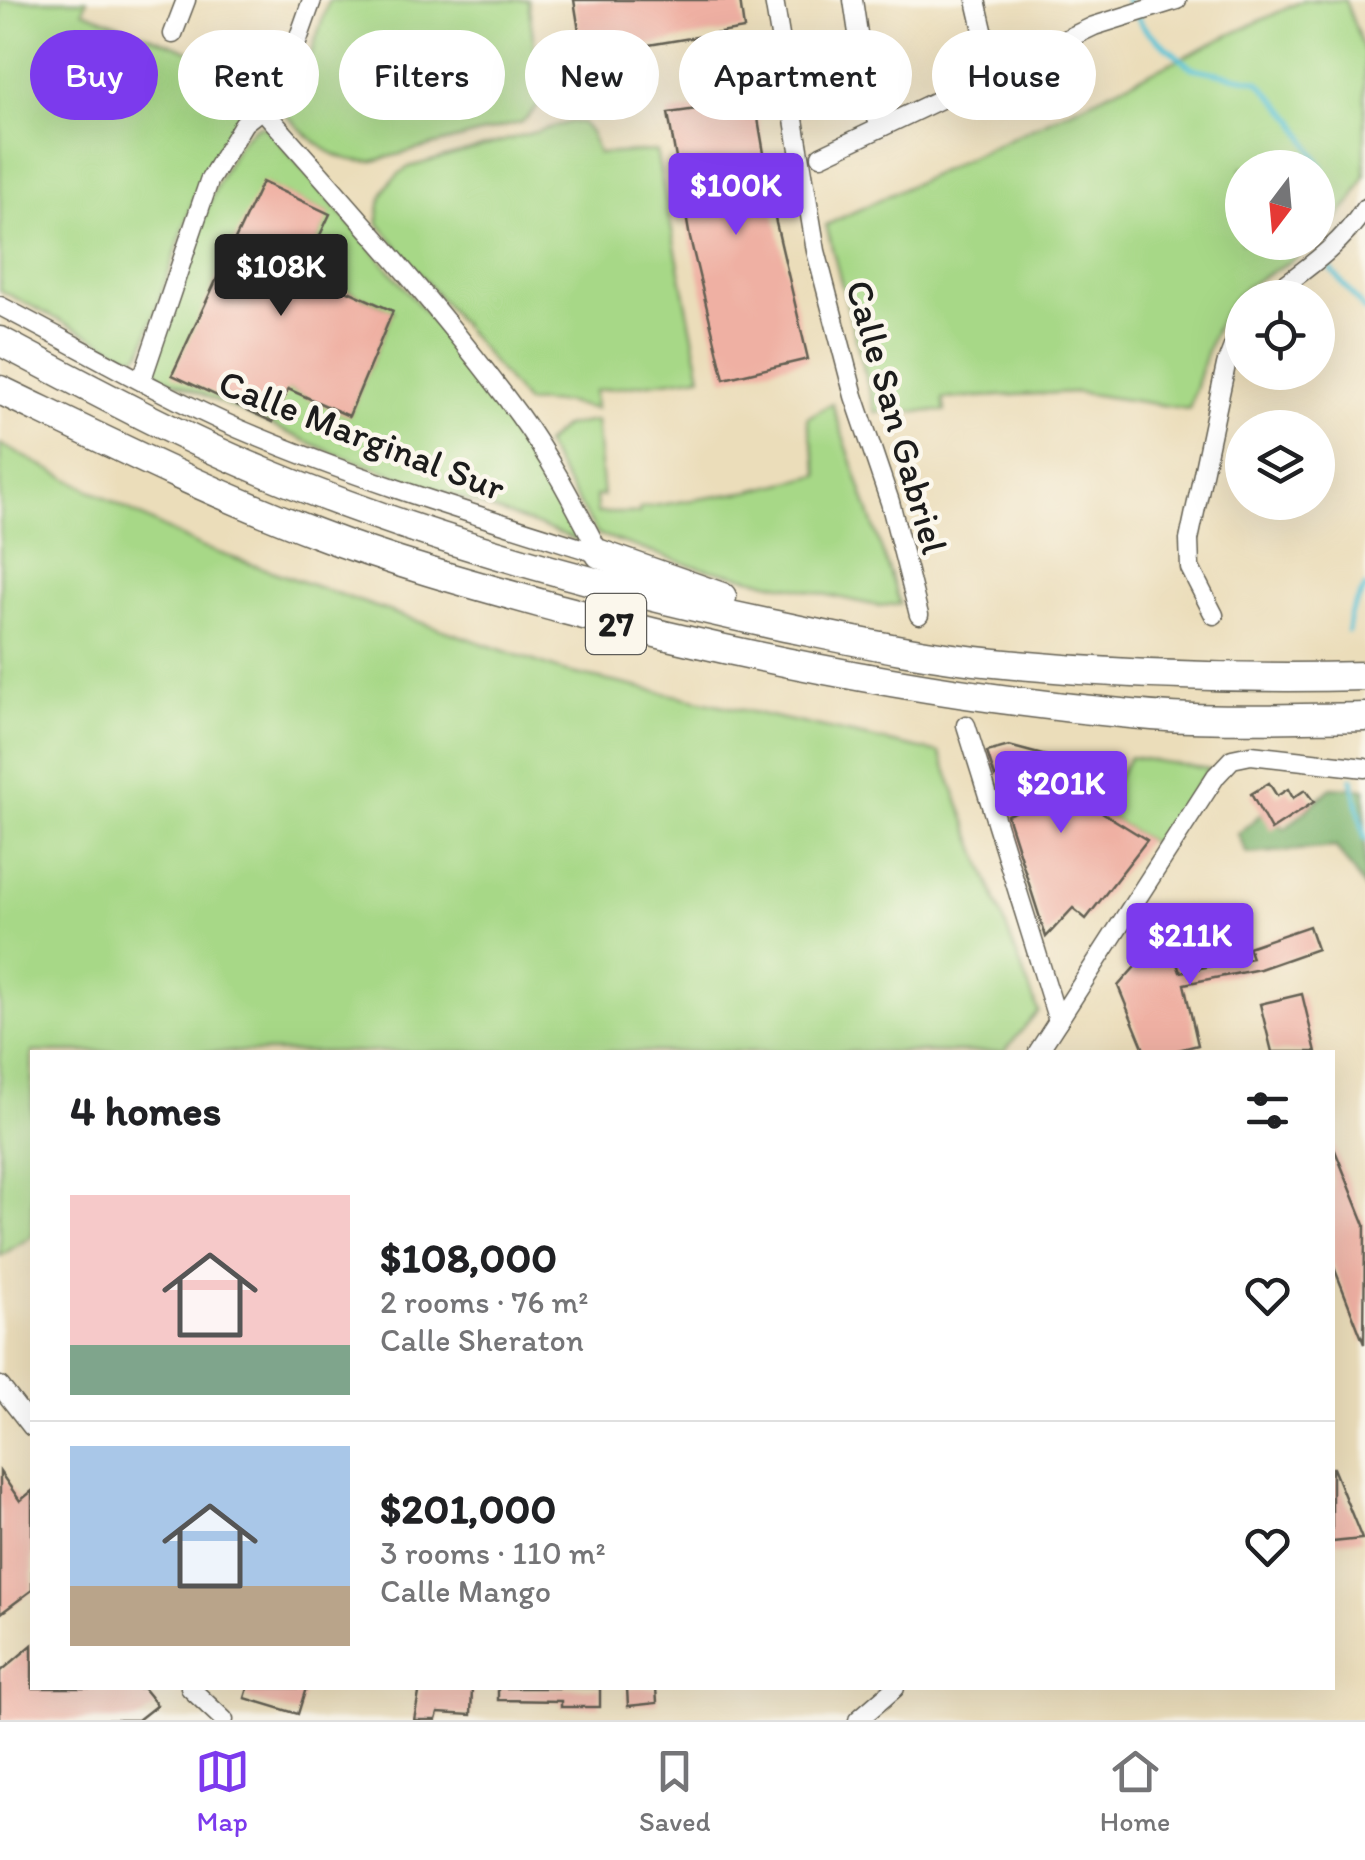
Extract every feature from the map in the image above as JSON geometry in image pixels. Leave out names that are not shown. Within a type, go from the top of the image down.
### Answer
[{"type":"highway","name":"27","points":[[0,341],[175,431],[340,501],[557,572],[707,610],[851,641],[1030,666],[1168,676],[1291,678],[1365,672]]},
{"type":"highway","name":"27","points":[[0,390],[207,488],[318,534],[452,579],[728,652],[873,680],[1134,714],[1365,717]]},
{"type":"highway","points":[[600,554],[851,641]]},
{"type":"highway","points":[[1268,718],[1365,726]]},
{"type":"street","points":[[173,34],[186,0]]},
{"type":"street","points":[[301,30],[312,0]]},
{"type":"street","name":"Calle San Gabriel","points":[[774,0],[816,251],[854,396],[890,502],[918,615]]},
{"type":"street","points":[[853,0],[865,80],[880,128]]},
{"type":"street","points":[[976,0],[983,30]]},
{"type":"street","points":[[1085,30],[1177,0]]},
{"type":"street","points":[[822,156],[932,103]]},
{"type":"street","points":[[142,379],[209,181],[248,120]]},
{"type":"street","points":[[272,120],[410,280],[535,440],[565,486],[600,554]]},
{"type":"street","points":[[1292,280],[1318,262],[1365,208]]},
{"type":"street","name":"Calle Marginal Sur","points":[[0,306],[234,426],[307,457],[384,486],[600,554]]},
{"type":"street","points":[[1214,616],[1190,568],[1190,540],[1225,370]]},
{"type":"street","points":[[966,724],[1058,1021]]},
{"type":"street","points":[[1039,1050],[1216,776],[1232,759],[1251,755],[1365,768]]},
{"type":"street","points":[[0,1386],[30,1424]]},
{"type":"street","points":[[192,1690],[224,1720]]},
{"type":"street","points":[[858,1720],[893,1690]]},
{"type":"green space","points":[[0,0],[87,0],[83,11],[133,30],[30,30],[30,120],[158,120],[158,39],[178,47],[178,120],[242,120],[214,156],[195,196],[142,351],[136,356],[0,290]]},
{"type":"green space","points":[[329,0],[528,0],[532,30],[525,30],[525,119],[374,161],[336,155],[291,120],[319,120],[319,30]]},
{"type":"green space","points":[[1304,0],[1345,0],[1365,53],[1365,175],[1352,201],[1335,221],[1335,150],[1225,150],[1225,260],[1292,260],[1258,280],[1225,280],[1225,311],[1209,345],[1189,409],[1075,392],[943,399],[945,411],[875,412],[826,225],[1049,120],[1096,120],[1096,98]]},
{"type":"green space","points":[[571,122],[582,123],[598,154],[656,151],[701,376],[594,391],[595,409],[563,402],[526,403],[379,224],[385,190],[409,167]]},
{"type":"green space","points":[[259,126],[268,128],[393,274],[513,425],[582,532],[581,541],[333,453],[161,376],[155,368],[197,235],[228,163],[243,139]],"holes":[[[262,183],[329,214],[303,271],[393,311],[349,415],[288,389]]]},
{"type":"green space","points":[[832,403],[900,604],[878,606],[690,565],[597,534],[544,445],[564,426],[596,421],[603,496],[596,496],[597,513],[639,513],[640,508],[750,491],[819,475],[807,418]]},
{"type":"green space","points":[[0,444],[201,547],[563,671],[940,753],[1038,1011],[1006,1050],[30,1050],[30,1237],[0,1256]]},
{"type":"green space","points":[[1130,757],[1209,769],[1155,845],[1097,809]]},
{"type":"green space","points":[[1332,787],[1365,789],[1365,889],[1336,847],[1247,854],[1238,834],[1263,812],[1285,829]]},
{"type":"building","points":[[574,0],[740,0],[744,29],[679,30],[679,40],[659,43],[659,30],[579,30]]},
{"type":"building","points":[[679,111],[679,120],[758,120],[776,223],[808,359],[724,379],[690,238],[668,113]]},
{"type":"building","points":[[262,182],[330,214],[303,271],[393,311],[349,416],[288,389],[273,422],[172,375]]},
{"type":"building","points":[[1009,746],[1050,757],[1068,770],[1065,774],[1097,809],[1147,840],[1086,919],[1073,908],[1046,937],[1007,815],[1015,812],[1002,775],[995,777],[987,752]]},
{"type":"building","points":[[1269,783],[1277,796],[1288,789],[1293,798],[1305,790],[1314,802],[1271,830],[1251,794]]},
{"type":"building","points":[[1309,926],[1317,949],[1260,969],[1184,984],[1198,1045],[1178,1050],[1144,1050],[1118,986],[1166,932],[1180,972],[1252,958],[1248,947]]},
{"type":"building","points":[[1302,994],[1316,1050],[1272,1050],[1260,1004]]},
{"type":"building","points":[[1335,1150],[1365,1225],[1364,1344],[1335,1270]]},
{"type":"building","points":[[0,1472],[20,1501],[30,1493],[30,1592],[0,1614]]},
{"type":"building","points":[[1335,1473],[1362,1539],[1335,1542]]},
{"type":"building","points":[[30,1647],[30,1690],[145,1690],[157,1705],[138,1720],[0,1720],[0,1672]]},
{"type":"building","points":[[247,1690],[305,1690],[298,1714],[245,1698]]},
{"type":"building","points":[[420,1690],[472,1690],[471,1715],[438,1713],[436,1720],[414,1720]]},
{"type":"building","points":[[498,1690],[600,1690],[600,1707],[561,1707],[561,1701],[498,1700]]},
{"type":"building","points":[[627,1690],[656,1690],[657,1703],[628,1706]]},
{"type":"waterway","points":[[1126,0],[1146,30],[1192,68],[1258,81],[1294,119],[1312,150]]},
{"type":"waterway","points":[[1331,269],[1365,311]]},
{"type":"waterway","points":[[1348,631],[1350,615],[1365,587]]},
{"type":"waterway","points":[[1352,779],[1365,839]]}]
